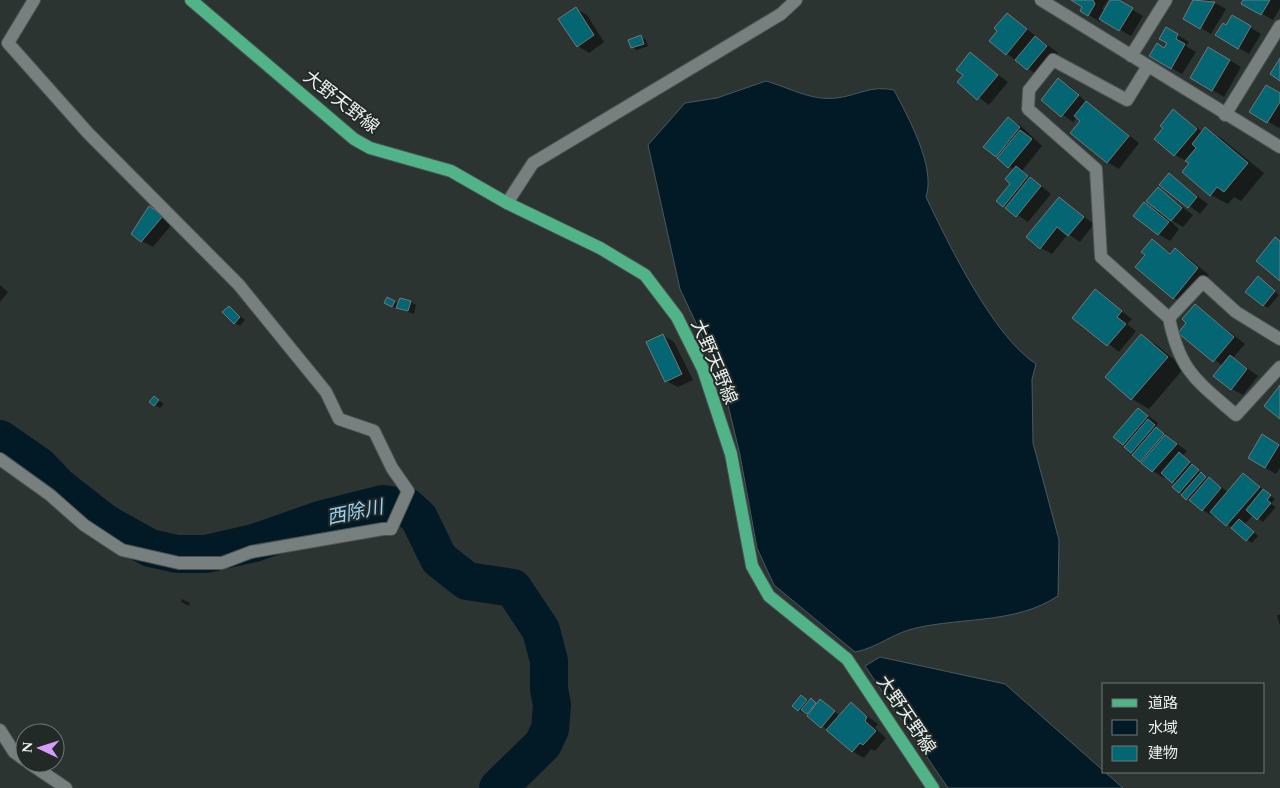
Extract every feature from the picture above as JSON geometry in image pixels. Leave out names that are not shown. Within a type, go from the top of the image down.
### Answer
[{"type":"main road","name":"大野天野線","points":[[191,0],[354,139],[370,148],[450,171],[507,203],[600,248],[645,275],[677,316],[703,369],[731,454],[752,566],[769,596],[847,659],[933,788]]},
{"type":"street","points":[[0,459],[50,495],[84,526],[122,550],[178,563],[222,563],[251,552],[383,529],[391,530],[408,492],[392,468],[374,431],[339,418],[326,392],[239,285],[88,133],[8,43],[34,0]]},
{"type":"street","points":[[507,203],[533,163],[781,14],[796,0]]},
{"type":"street","points":[[1040,0],[1280,147]]},
{"type":"street","points":[[1131,56],[1166,0]]},
{"type":"street","points":[[1226,115],[1280,26]]},
{"type":"street","points":[[1148,66],[1127,100],[1054,60],[1029,90],[1028,109],[1096,169],[1101,257],[1170,318],[1175,344],[1193,378],[1236,415],[1280,367]]},
{"type":"street","points":[[1170,318],[1203,282],[1236,312],[1280,339]]},
{"type":"street","points":[[0,730],[15,753]]},
{"type":"street","points":[[44,773],[66,788]]},
{"type":"water","points":[[766,81],[818,98],[845,97],[878,89],[894,90],[919,142],[927,171],[928,185],[926,197],[947,239],[988,312],[1020,351],[1036,364],[1032,379],[1033,443],[1059,540],[1058,596],[1042,605],[1007,616],[908,630],[871,647],[855,652],[774,585],[757,548],[740,455],[721,376],[680,289],[648,145],[685,103],[717,98]]},
{"type":"water","points":[[880,657],[1005,684],[1102,769],[1102,773],[1106,773],[1123,788],[948,788],[865,666]]},
{"type":"building","points":[[1071,0],[1093,0],[1095,4],[1088,16],[1080,11],[1082,7]]},
{"type":"building","points":[[1110,0],[1119,0],[1133,8],[1119,31],[1099,19]]},
{"type":"building","points":[[1193,0],[1215,2],[1200,29],[1183,19]]},
{"type":"building","points":[[1243,0],[1270,0],[1261,15],[1241,4]]},
{"type":"building","points":[[576,7],[594,35],[577,47],[558,19]]},
{"type":"building","points":[[1007,13],[1027,29],[1006,55],[989,41],[997,31],[994,28]]},
{"type":"building","points":[[1232,15],[1251,26],[1238,49],[1215,35],[1223,23],[1226,25]]},
{"type":"building","points":[[1166,27],[1178,34],[1176,39],[1185,44],[1171,69],[1149,56],[1157,43],[1164,48],[1167,43],[1159,39]]},
{"type":"building","points":[[641,35],[644,44],[631,48],[628,40]]},
{"type":"building","points":[[1035,36],[1047,46],[1027,70],[1015,60]]},
{"type":"building","points":[[1208,47],[1230,60],[1212,91],[1190,78]]},
{"type":"building","points":[[970,52],[998,75],[977,100],[957,82],[963,75],[956,70]]},
{"type":"building","points":[[1280,58],[1280,81],[1270,74]]},
{"type":"building","points":[[1058,78],[1079,95],[1061,117],[1041,100]]},
{"type":"building","points":[[1266,85],[1280,93],[1280,102],[1267,123],[1249,112]]},
{"type":"building","points":[[1086,101],[1129,136],[1107,163],[1070,133],[1080,121],[1074,116]]},
{"type":"building","points":[[1173,109],[1197,129],[1174,156],[1154,139],[1163,128],[1160,126]]},
{"type":"building","points":[[1008,117],[1020,127],[996,157],[983,147]]},
{"type":"building","points":[[1205,127],[1248,163],[1224,192],[1217,187],[1210,196],[1182,172],[1189,163],[1185,161],[1196,148],[1192,144]]},
{"type":"building","points":[[1020,130],[1032,139],[1008,168],[997,158]]},
{"type":"building","points":[[1016,166],[1028,176],[1003,207],[996,201],[1010,184],[1005,179]]},
{"type":"building","points":[[1169,173],[1197,197],[1188,208],[1159,185]]},
{"type":"building","points":[[1030,177],[1041,186],[1016,217],[1005,208]]},
{"type":"building","points":[[1158,187],[1182,208],[1171,221],[1146,201]]},
{"type":"building","points":[[1059,197],[1084,217],[1068,236],[1057,227],[1040,249],[1026,237]]},
{"type":"building","points":[[1144,202],[1169,222],[1158,235],[1133,216]]},
{"type":"building","points":[[149,206],[163,216],[141,242],[131,234]]},
{"type":"building","points":[[1275,237],[1280,241],[1280,281],[1256,261]]},
{"type":"building","points":[[1152,239],[1170,254],[1175,248],[1198,268],[1173,299],[1135,267],[1145,255],[1141,252]]},
{"type":"building","points":[[1258,276],[1275,291],[1263,306],[1245,292]]},
{"type":"building","points":[[1095,289],[1122,311],[1117,317],[1126,324],[1107,346],[1072,318]]},
{"type":"building","points":[[387,297],[395,301],[392,307],[384,303]]},
{"type":"building","points":[[400,298],[411,301],[408,311],[396,308]]},
{"type":"building","points":[[1195,304],[1234,337],[1213,362],[1178,333],[1186,323],[1182,319]]},
{"type":"building","points":[[229,306],[240,317],[234,324],[222,312]]},
{"type":"building","points":[[663,334],[682,374],[665,382],[646,342]]},
{"type":"building","points":[[1141,334],[1168,357],[1131,400],[1105,377]]},
{"type":"building","points":[[1230,355],[1247,369],[1231,390],[1213,376]]},
{"type":"building","points":[[1280,385],[1280,419],[1264,406]]},
{"type":"building","points":[[154,396],[159,400],[154,406],[149,402]]},
{"type":"building","points":[[1138,408],[1148,416],[1123,445],[1113,437]]},
{"type":"building","points":[[1148,419],[1155,425],[1131,453],[1124,447]]},
{"type":"building","points":[[1156,427],[1164,434],[1140,462],[1132,455]]},
{"type":"building","points":[[1262,434],[1279,445],[1265,468],[1248,458]]},
{"type":"building","points":[[1165,435],[1177,444],[1152,472],[1141,463]]},
{"type":"building","points":[[1179,452],[1190,462],[1172,483],[1161,473]]},
{"type":"building","points":[[1192,464],[1199,470],[1179,493],[1172,487]]},
{"type":"building","points":[[1201,472],[1206,477],[1186,500],[1181,495]]},
{"type":"building","points":[[1243,473],[1260,487],[1226,526],[1210,512]]},
{"type":"building","points":[[1209,477],[1221,488],[1202,511],[1189,500]]},
{"type":"building","points":[[1263,489],[1271,495],[1267,500],[1271,503],[1257,520],[1246,510]]},
{"type":"building","points":[[1239,519],[1254,532],[1246,541],[1231,528]]},
{"type":"building","points":[[801,695],[807,700],[798,711],[792,706]]},
{"type":"building","points":[[811,698],[816,703],[807,714],[801,710]]},
{"type":"building","points":[[820,699],[835,711],[821,728],[807,716]]},
{"type":"building","points":[[851,702],[867,717],[865,721],[876,731],[863,745],[860,743],[852,752],[826,730]]},
{"type":"waterway","name":"西除川","points":[[0,439],[39,466],[59,487],[105,523],[150,548],[177,554],[206,554],[254,543],[320,520],[383,504],[407,507],[419,518],[439,559],[467,581],[513,588],[541,630],[549,661],[549,689],[552,705],[550,729],[543,744],[498,788]]}]
